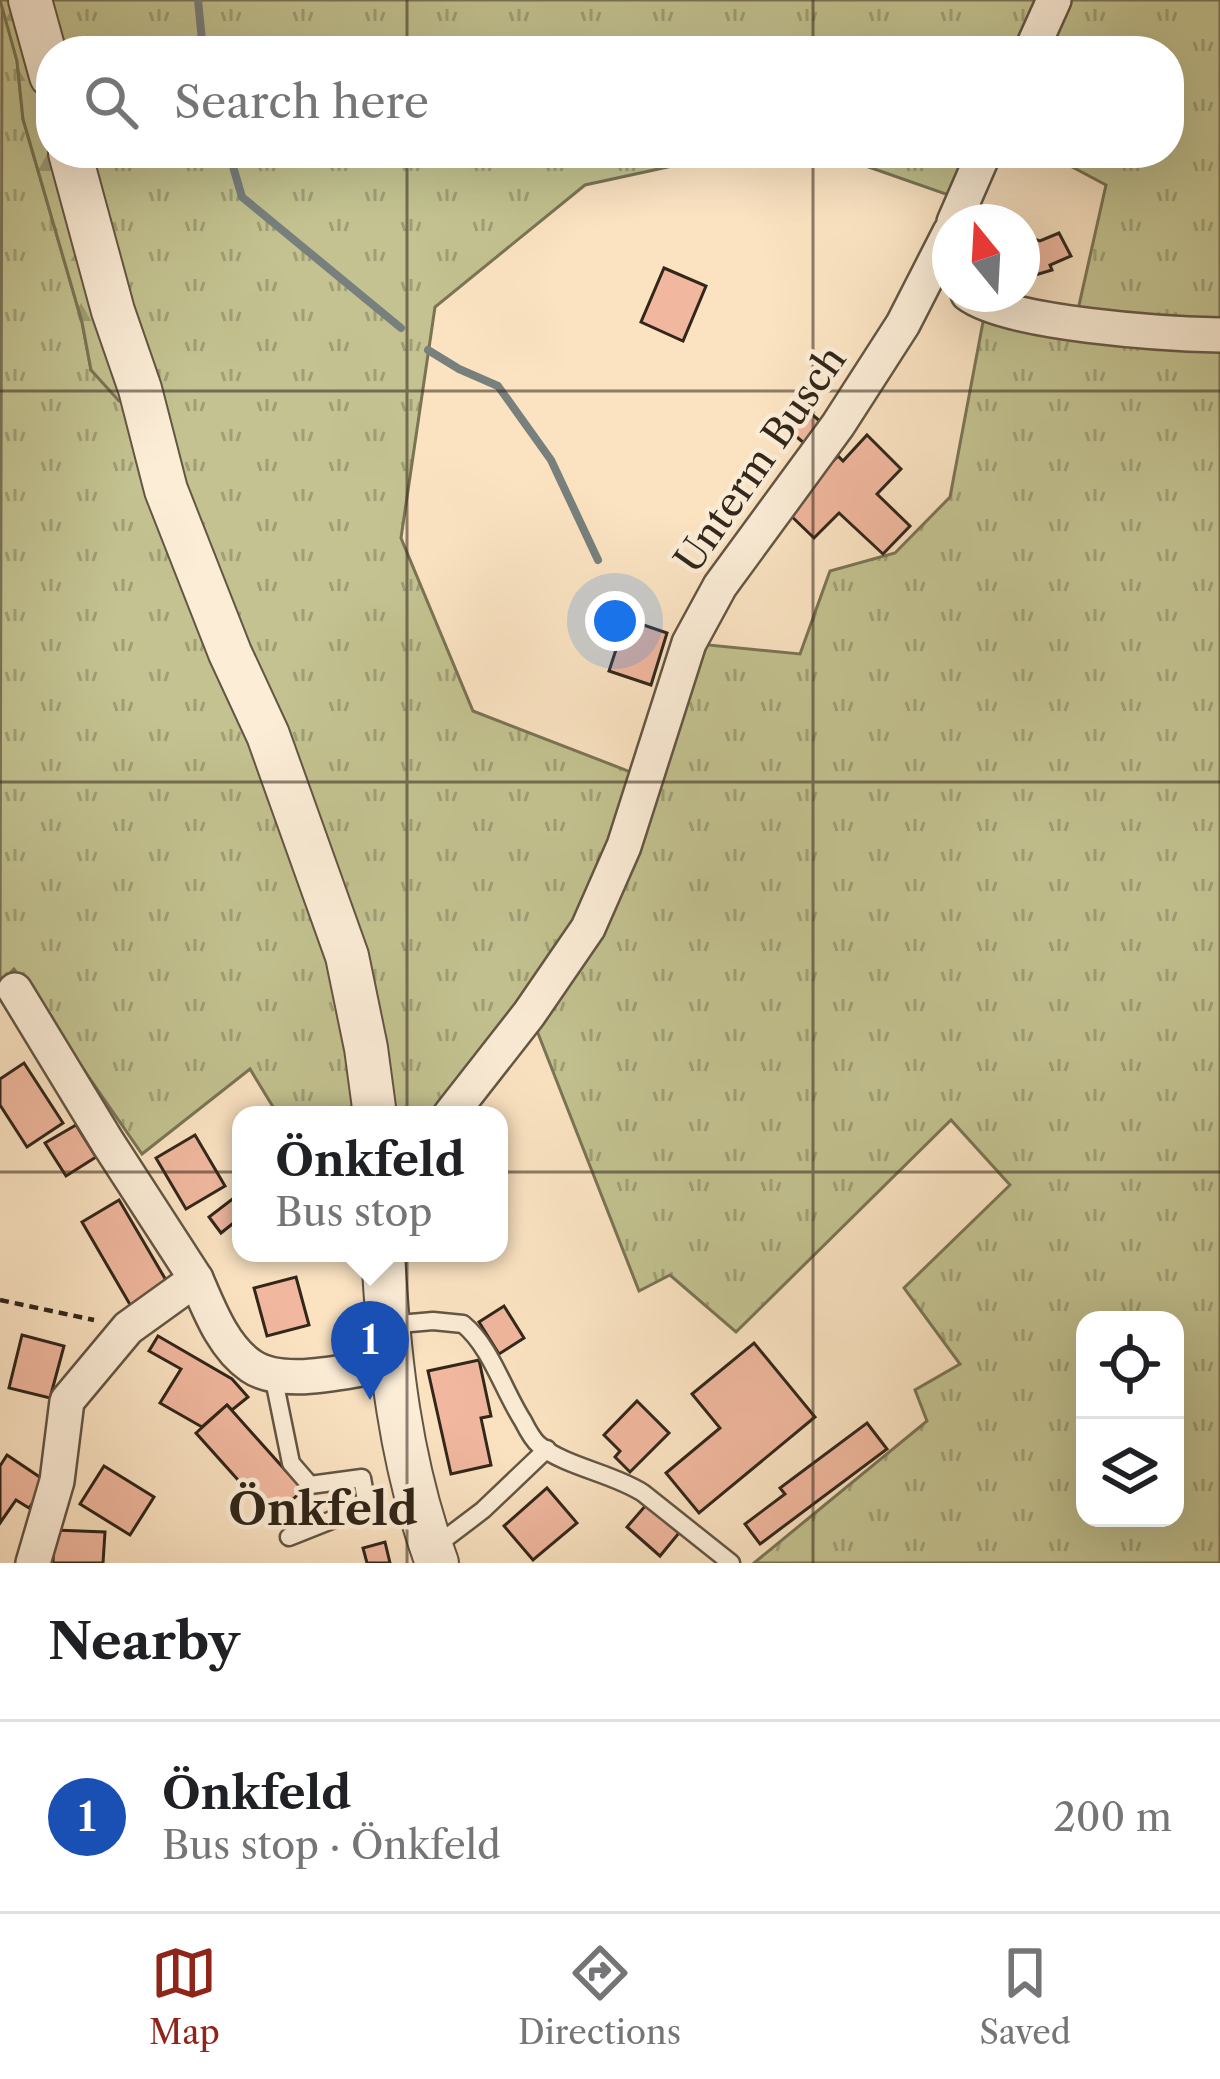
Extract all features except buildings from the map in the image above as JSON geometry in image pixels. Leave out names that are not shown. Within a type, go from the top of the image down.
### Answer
[{"type":"street","points":[[30,0],[40,36]]},
{"type":"street","points":[[1038,36],[1054,0]]},
{"type":"street","points":[[74,168],[166,490],[268,735],[347,956],[374,1106]]},
{"type":"street","name":"Unterm Busch","points":[[965,204],[978,168]]},
{"type":"street","name":"Unterm Busch","points":[[457,1106],[588,928],[624,845],[689,643],[720,586],[838,425],[932,274]]},
{"type":"street","points":[[1016,312],[1075,324],[1220,335]]},
{"type":"street","points":[[15,990],[196,1279],[216,1323],[248,1364],[273,1375],[310,1376],[389,1344]]},
{"type":"street","points":[[384,1262],[395,1404],[435,1556]]},
{"type":"street","points":[[33,1563],[57,1481],[67,1401],[128,1328],[196,1279]]},
{"type":"lane","points":[[389,1344],[450,1322],[463,1324],[482,1346],[534,1439],[631,1485],[731,1563]]},
{"type":"lane","points":[[273,1375],[291,1463],[310,1484],[362,1478],[367,1506],[289,1537]]},
{"type":"lane","points":[[435,1556],[547,1449]]},
{"type":"path","points":[[0,1300],[128,1328]]},
{"type":"green space","points":[[0,0],[30,0],[40,36],[36,36],[36,164],[23,119],[17,61]]},
{"type":"green space","points":[[2,0],[17,61],[23,119],[82,322],[91,370],[134,393],[262,738],[370,1096],[352,1106],[273,1106],[250,1069],[142,1154],[14,969],[0,983]]},
{"type":"green space","points":[[38,0],[1043,0],[1027,36],[47,36]]},
{"type":"green space","points":[[1054,0],[1220,0],[1220,1563],[754,1563],[927,1421],[915,1390],[960,1364],[904,1288],[1010,1185],[951,1120],[736,1332],[670,1275],[639,1291],[532,1018],[600,919],[689,643],[800,654],[830,571],[895,553],[950,497],[985,312],[1017,312],[1075,323],[1106,185],[1074,168],[1184,168],[1184,36],[1038,36]]},
{"type":"green space","points":[[37,168],[56,168],[134,393],[119,401],[91,370],[82,322]]},
{"type":"green space","points":[[81,168],[663,168],[585,185],[435,307],[401,538],[473,711],[641,776],[580,928],[448,1106],[382,1106],[196,546]]},
{"type":"green space","points":[[871,168],[967,168],[954,197]]},
{"type":"waterway","points":[[198,0],[202,36]]},
{"type":"waterway","points":[[233,168],[242,197],[401,328]]},
{"type":"waterway","points":[[428,350],[498,386],[551,460],[598,560]]},
{"type":"place","name":"Önkfeld","points":[[370,1400]]},
{"type":"district","name":"Önkfeld","points":[[323,1509]]}]
